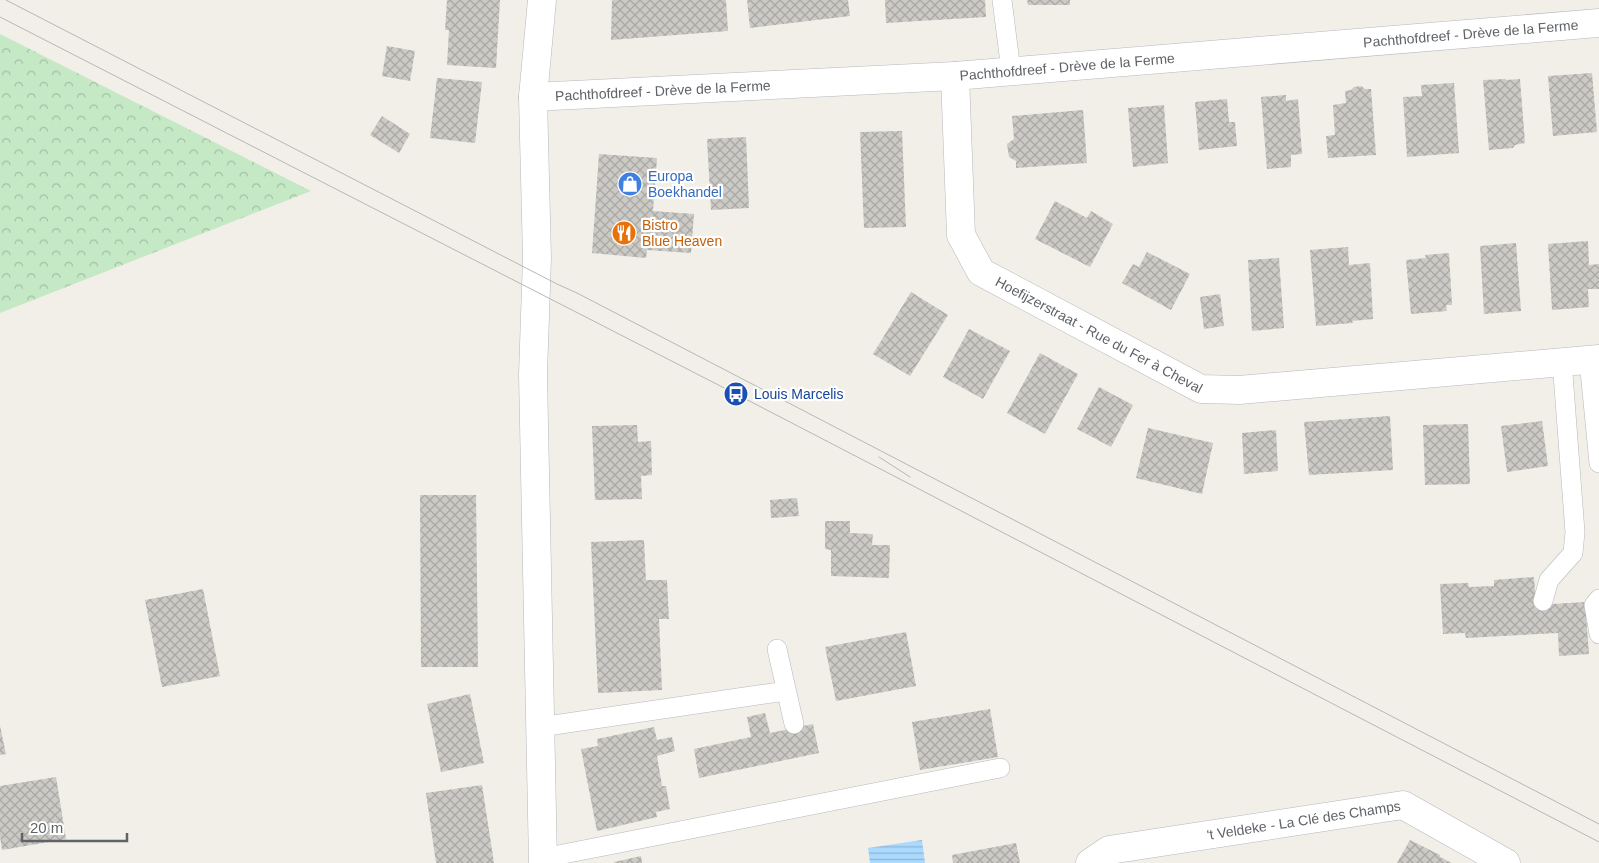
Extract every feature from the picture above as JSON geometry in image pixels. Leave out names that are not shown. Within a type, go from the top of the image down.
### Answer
[{"type":"street","points":[[542,0],[533,97],[537,258],[533,374],[543,861]]},
{"type":"street","name":"Pachthofdreef - Drève de la Ferme","points":[[533,97],[955,76],[1599,23]]},
{"type":"street","name":"Hoefijzerstraat - Rue du Fer à Cheval","points":[[955,76],[960,235],[981,272],[1202,389],[1239,390],[1594,359]]},
{"type":"street","name":"'t Veldeke - La Clé des Champs","points":[[1090,863],[1109,850],[1403,804],[1506,863]]},
{"type":"lane","points":[[1002,0],[1011,71]]},
{"type":"lane","points":[[1594,359],[1599,463]]},
{"type":"lane","points":[[1543,601],[1549,580],[1573,553],[1575,532],[1562,361]]},
{"type":"lane","points":[[1599,599],[1594,605],[1599,634]]},
{"type":"lane","points":[[777,649],[794,724]]},
{"type":"lane","points":[[540,727],[786,691]]},
{"type":"lane","points":[[543,861],[1000,768]]},
{"type":"green space","points":[[0,34],[311,191],[0,313]]},
{"type":"water","points":[[922,840],[925,863],[870,863],[868,848]]},
{"type":"building","points":[[447,0],[500,0],[496,68],[447,65],[449,30],[445,30]]},
{"type":"building","points":[[612,0],[726,0],[728,31],[611,40]]},
{"type":"building","points":[[747,0],[848,0],[850,16],[750,28]]},
{"type":"building","points":[[885,0],[985,0],[986,17],[886,23]]},
{"type":"building","points":[[1027,0],[1070,0],[1070,5],[1028,5]]},
{"type":"building","points":[[387,46],[415,51],[410,81],[382,76]]},
{"type":"building","points":[[1592,73],[1597,132],[1553,136],[1548,76]]},
{"type":"building","points":[[437,78],[482,82],[475,143],[430,138]]},
{"type":"building","points":[[1520,79],[1525,143],[1515,145],[1513,148],[1489,150],[1483,80]]},
{"type":"building","points":[[1454,83],[1459,153],[1407,157],[1403,97],[1422,96],[1421,85]]},
{"type":"building","points":[[1361,86],[1365,89],[1371,89],[1376,155],[1328,158],[1326,136],[1335,135],[1333,105],[1346,103],[1345,91]]},
{"type":"building","points":[[1286,95],[1286,101],[1298,99],[1302,154],[1291,155],[1291,167],[1267,169],[1261,97]]},
{"type":"building","points":[[1227,99],[1229,122],[1235,122],[1237,146],[1199,150],[1195,102]]},
{"type":"building","points":[[1164,105],[1168,163],[1133,167],[1128,108]]},
{"type":"building","points":[[1083,110],[1087,163],[1016,168],[1016,161],[1009,157],[1007,144],[1014,139],[1012,116]]},
{"type":"building","points":[[382,116],[410,134],[399,153],[370,135]]},
{"type":"building","points":[[902,131],[906,227],[864,228],[860,132]]},
{"type":"building","points":[[746,137],[749,208],[711,210],[707,139]]},
{"type":"building","points":[[599,154],[657,158],[653,211],[694,214],[691,253],[647,250],[646,258],[592,253]]},
{"type":"building","points":[[1055,201],[1087,218],[1091,211],[1113,224],[1090,267],[1035,239]]},
{"type":"building","points":[[1588,241],[1589,265],[1599,264],[1599,289],[1588,289],[1589,307],[1552,310],[1548,244]]},
{"type":"building","points":[[1516,243],[1521,311],[1484,314],[1480,246]]},
{"type":"building","points":[[1348,247],[1349,265],[1370,263],[1373,319],[1352,321],[1353,323],[1316,326],[1310,250]]},
{"type":"building","points":[[1147,252],[1190,274],[1171,310],[1122,283],[1133,264],[1139,267]]},
{"type":"building","points":[[1449,253],[1452,305],[1446,305],[1447,311],[1411,314],[1406,260],[1426,258],[1425,255]]},
{"type":"building","points":[[1279,258],[1284,328],[1252,331],[1248,260]]},
{"type":"building","points":[[911,292],[948,315],[910,376],[873,354]]},
{"type":"building","points":[[1220,294],[1224,326],[1204,329],[1200,297]]},
{"type":"building","points":[[969,329],[1010,351],[983,399],[943,377]]},
{"type":"building","points":[[1040,353],[1078,374],[1045,434],[1007,413]]},
{"type":"building","points":[[1099,387],[1133,405],[1111,447],[1077,429]]},
{"type":"building","points":[[1390,416],[1393,470],[1309,475],[1304,422]]},
{"type":"building","points":[[1542,421],[1548,466],[1507,472],[1501,426]]},
{"type":"building","points":[[1468,424],[1470,484],[1425,485],[1423,425]]},
{"type":"building","points":[[637,425],[638,442],[651,441],[652,475],[641,476],[642,499],[595,500],[592,426]]},
{"type":"building","points":[[1148,428],[1213,443],[1202,494],[1136,478]]},
{"type":"building","points":[[1276,430],[1278,471],[1244,474],[1242,433]]},
{"type":"building","points":[[420,495],[476,495],[478,667],[421,667]]},
{"type":"building","points":[[797,498],[799,516],[771,518],[770,500]]},
{"type":"building","points":[[825,521],[850,521],[850,533],[873,534],[872,545],[890,545],[889,578],[831,576],[831,550],[825,549]]},
{"type":"building","points":[[644,540],[646,580],[667,580],[669,619],[659,619],[662,690],[598,693],[591,542]]},
{"type":"building","points":[[1534,577],[1536,605],[1585,602],[1589,654],[1559,656],[1558,633],[1466,638],[1465,633],[1443,634],[1440,584],[1468,583],[1469,587],[1494,586],[1494,580]]},
{"type":"building","points":[[203,589],[220,676],[162,687],[145,600]]},
{"type":"building","points":[[906,632],[916,686],[836,701],[825,647]]},
{"type":"building","points":[[470,694],[484,763],[441,772],[427,704]]},
{"type":"building","points":[[990,709],[998,757],[920,770],[912,722]]},
{"type":"building","points":[[765,713],[770,733],[813,724],[819,753],[699,778],[694,749],[751,737],[747,717]]},
{"type":"building","points":[[0,726],[6,754],[0,755]]},
{"type":"building","points":[[654,727],[657,740],[672,737],[675,751],[657,756],[662,786],[666,786],[670,809],[656,812],[657,817],[597,831],[581,749],[598,746],[597,739]]},
{"type":"building","points":[[56,777],[66,839],[2,850],[0,836],[0,786]]},
{"type":"building","points":[[482,785],[494,863],[436,863],[426,793]]},
{"type":"building","points":[[1410,840],[1440,855],[1440,857],[1452,863],[1397,863]]},
{"type":"building","points":[[1016,843],[1020,863],[953,863],[952,855]]},
{"type":"building","points":[[641,856],[642,863],[614,863],[614,862]]},
{"type":"tram line","points":[[6,0],[577,293],[1599,824]]},
{"type":"tram line","points":[[0,17],[736,394],[1599,842]]},
{"type":"tram line","points":[[879,457],[910,477]]},
{"type":"place","name":"Europa Boekhandel","points":[[630,184]]},
{"type":"place","name":"Bistro Blue Heaven","points":[[624,233]]},
{"type":"place","name":"Louis Marcelis","points":[[736,394]]}]
